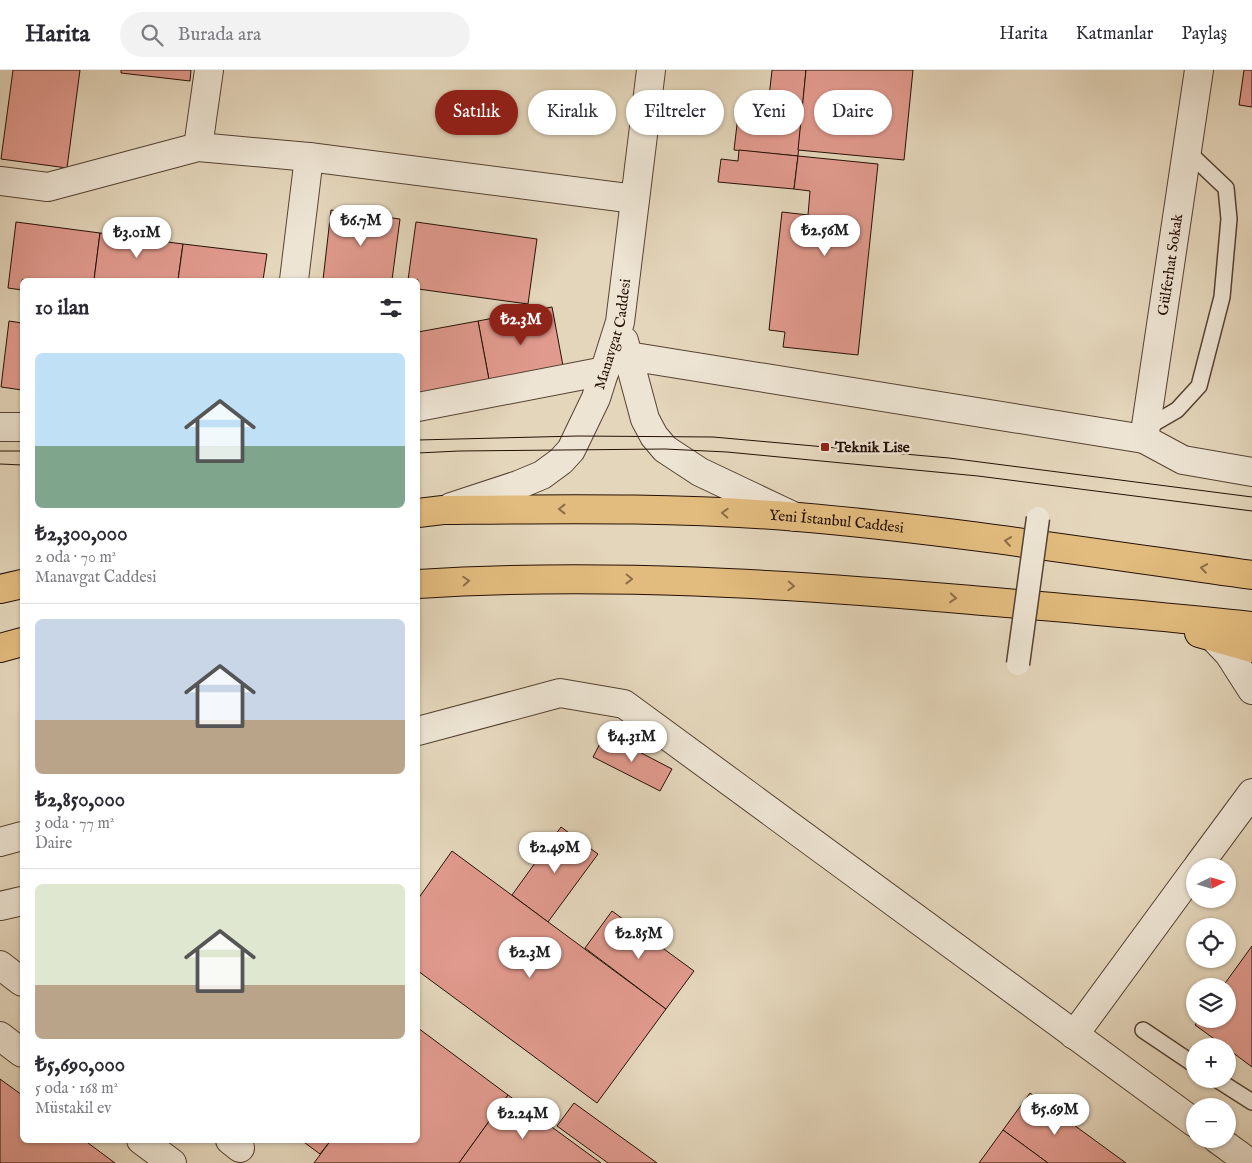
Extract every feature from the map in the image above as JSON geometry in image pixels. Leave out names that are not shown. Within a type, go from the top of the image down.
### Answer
[{"type":"highway","name":"Yeni İstanbul Caddesi","points":[[430,512],[656,510],[796,517],[948,533],[1252,575]]},
{"type":"highway","points":[[420,584],[512,579],[659,580],[873,591],[1252,626]]},
{"type":"highway","points":[[0,589],[20,584]]},
{"type":"highway","points":[[1153,616],[1213,638],[1252,648]]},
{"type":"highway","points":[[0,648],[20,643]]},
{"type":"street","points":[[198,147],[209,70]]},
{"type":"street","name":"Manavgat Caddesi","points":[[430,512],[518,486],[542,475],[561,461],[571,450],[596,398],[620,322],[651,70]]},
{"type":"street","name":"Gülferhat Sokak","points":[[1138,434],[1187,151],[1199,70]]},
{"type":"street","points":[[0,181],[48,187],[198,147],[309,157],[635,199]]},
{"type":"street","points":[[294,278],[309,157]]},
{"type":"street","points":[[620,322],[644,420],[664,449],[700,472],[796,517]]},
{"type":"street","points":[[628,356],[1138,434],[1184,460],[1252,472]]},
{"type":"street","points":[[420,407],[605,371]]},
{"type":"street","points":[[0,427],[20,427]]},
{"type":"street","points":[[1018,664],[1038,518]]},
{"type":"street","points":[[1213,638],[1229,654],[1252,690]]},
{"type":"street","points":[[420,730],[560,694],[624,704],[1186,1116]]},
{"type":"street","points":[[1204,858],[1250,799]]},
{"type":"street","points":[[0,842],[20,837]]},
{"type":"street","points":[[1074,1035],[1186,882]]},
{"type":"street","points":[[0,906],[20,901]]},
{"type":"street","points":[[0,965],[20,980]]},
{"type":"street","points":[[0,1036],[20,1051]]},
{"type":"street","points":[[145,1143],[172,1163]]},
{"type":"street","points":[[1229,1148],[1250,1163]]},
{"type":"lane","points":[[1138,434],[1177,410],[1199,386],[1222,297],[1229,219],[1226,188],[1187,151]]},
{"type":"lane","points":[[1143,1030],[1186,1059]]},
{"type":"lane","points":[[1230,1088],[1252,1102]]},
{"type":"building","points":[[13,70],[80,70],[67,168],[1,159]]},
{"type":"building","points":[[121,70],[191,70],[190,81],[121,73]]},
{"type":"building","points":[[772,70],[806,70],[804,92],[770,90]]},
{"type":"building","points":[[806,70],[913,70],[904,160],[798,150],[800,135],[804,135]]},
{"type":"building","points":[[1244,70],[1252,70],[1252,107],[1239,105]]},
{"type":"building","points":[[736,135],[800,135],[798,156],[734,150]]},
{"type":"building","points":[[739,150],[798,156],[794,189],[718,182],[721,159],[738,161]]},
{"type":"building","points":[[798,156],[878,164],[858,355],[783,347],[785,332],[769,330],[782,212],[808,215],[810,191],[794,189]]},
{"type":"building","points":[[331,210],[400,219],[392,278],[323,278]]},
{"type":"building","points":[[16,222],[100,233],[94,278],[20,278],[20,290],[8,288]]},
{"type":"building","points":[[416,222],[537,239],[528,304],[420,289],[420,278],[408,278]]},
{"type":"building","points":[[100,233],[183,244],[178,278],[94,278]]},
{"type":"building","points":[[183,244],[267,254],[263,278],[178,278]]},
{"type":"building","points":[[552,307],[564,371],[490,385],[478,321]]},
{"type":"building","points":[[9,321],[20,323],[20,390],[1,387]]},
{"type":"building","points":[[478,321],[490,385],[420,398],[420,332]]},
{"type":"building","points":[[605,734],[672,769],[660,791],[593,757]]},
{"type":"building","points":[[561,827],[598,854],[548,922],[512,895]]},
{"type":"building","points":[[452,851],[666,1009],[597,1103],[420,972],[420,896]]},
{"type":"building","points":[[612,911],[694,971],[666,1009],[585,948]]},
{"type":"building","points":[[1252,946],[1252,1067],[1236,1055],[1236,1038],[1213,1038],[1199,1028],[1236,1028],[1236,978],[1229,978]]},
{"type":"building","points":[[420,1029],[508,1095],[459,1163],[314,1163],[329,1143],[420,1143]]},
{"type":"building","points":[[0,1079],[20,1094],[20,1143],[88,1143],[115,1163],[0,1163]]},
{"type":"building","points":[[1030,1093],[1126,1163],[1048,1163],[1003,1130]]},
{"type":"building","points":[[508,1095],[601,1163],[459,1163]]},
{"type":"building","points":[[574,1103],[657,1163],[608,1163],[557,1126]]},
{"type":"building","points":[[1003,1130],[1048,1163],[979,1163]]},
{"type":"building","points":[[305,1143],[329,1143],[320,1154]]},
{"type":"tram line","points":[[420,440],[578,436],[713,437],[949,458],[1252,497]]},
{"type":"tram line","points":[[420,453],[665,449],[727,452],[978,476],[1252,511]]},
{"type":"tram line","points":[[0,451],[20,451]]},
{"type":"tram line","points":[[0,464],[20,465]]},
{"type":"place","name":"Teknik Lise","points":[[825,447]]}]
